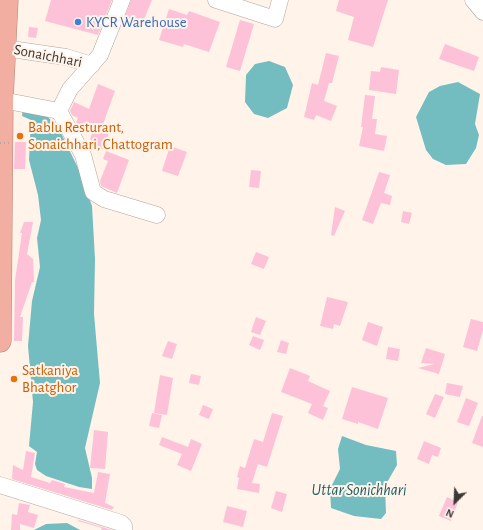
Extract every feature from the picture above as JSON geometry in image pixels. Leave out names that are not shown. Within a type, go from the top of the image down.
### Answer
[{"type":"highway","points":[[0,341],[2,100],[7,0]]},
{"type":"street","points":[[59,111],[70,89],[92,66],[100,55],[122,0]]},
{"type":"street","points":[[216,0],[275,20],[280,0]]},
{"type":"street","points":[[473,0],[483,12]]},
{"type":"street","name":"Sonaichhari","points":[[4,48],[66,57],[92,66]]},
{"type":"street","points":[[2,100],[59,111]]},
{"type":"street","points":[[59,111],[83,155],[93,192],[104,199],[157,215]]},
{"type":"street","points":[[0,485],[121,523],[124,526],[124,530]]},
{"type":"path","points":[[0,143],[10,143]]},
{"type":"water","points":[[269,61],[285,67],[293,85],[287,108],[268,118],[254,114],[245,102],[246,75],[255,64]]},
{"type":"water","points":[[458,82],[480,94],[475,124],[479,135],[476,148],[466,164],[446,165],[433,159],[426,150],[416,117],[429,92],[440,86]]},
{"type":"water","points":[[23,108],[47,116],[59,129],[79,170],[92,206],[95,259],[94,314],[100,383],[85,448],[92,478],[92,489],[79,487],[46,476],[37,470],[35,464],[37,452],[29,446],[33,402],[28,346],[32,301],[40,267],[37,238],[41,220],[38,195],[29,160],[31,120],[22,116]]},
{"type":"water","name":"Uttar Sonichhari","points":[[342,436],[366,445],[396,451],[397,465],[385,486],[386,513],[381,519],[354,516],[331,508],[330,489],[340,469],[338,449]]},
{"type":"water","points":[[67,523],[80,530],[34,530],[46,524]]},
{"type":"building","points":[[51,0],[112,0],[98,35],[45,21]]},
{"type":"building","points":[[131,0],[152,0],[142,24],[130,20],[129,24],[123,22]]},
{"type":"building","points":[[339,0],[388,0],[373,47],[348,40],[354,17],[336,11]]},
{"type":"building","points":[[169,9],[187,15],[189,11],[220,22],[209,52],[184,44],[183,47],[159,40]]},
{"type":"building","points":[[240,20],[254,24],[240,71],[226,67]]},
{"type":"building","points":[[29,27],[38,28],[36,38],[28,37]]},
{"type":"building","points":[[445,44],[479,57],[474,71],[439,59]]},
{"type":"building","points":[[326,53],[339,56],[332,83],[329,83],[324,101],[337,106],[331,121],[316,115],[314,120],[304,117],[312,83],[318,85]]},
{"type":"building","points":[[381,67],[399,70],[396,94],[369,90],[371,71],[380,72]]},
{"type":"building","points":[[98,84],[115,91],[103,124],[111,127],[103,149],[89,144],[92,133],[79,127],[76,122],[78,118],[72,115],[70,111],[74,102],[89,109]]},
{"type":"building","points":[[365,95],[375,96],[372,119],[377,119],[375,134],[387,136],[384,151],[359,146],[363,127],[361,127]]},
{"type":"building","points":[[15,142],[26,142],[25,169],[14,169]]},
{"type":"building","points":[[170,146],[187,152],[178,176],[162,171]]},
{"type":"building","points":[[106,151],[129,160],[117,193],[101,186],[100,181],[108,161],[103,159]]},
{"type":"building","points":[[251,170],[261,171],[259,188],[249,187]]},
{"type":"building","points":[[379,172],[390,175],[384,193],[392,196],[390,205],[381,203],[373,224],[362,220]]},
{"type":"building","points":[[335,207],[345,211],[334,236],[331,235]]},
{"type":"building","points":[[403,211],[412,213],[409,224],[401,222]]},
{"type":"building","points":[[24,222],[33,222],[27,254],[33,259],[34,282],[32,282],[20,317],[23,317],[22,341],[14,341],[15,280],[22,233],[20,233]]},
{"type":"building","points":[[256,252],[269,257],[264,269],[251,264]]},
{"type":"building","points":[[327,297],[348,302],[340,326],[334,324],[333,329],[320,326]]},
{"type":"building","points":[[256,317],[266,321],[260,335],[251,332]]},
{"type":"building","points":[[471,319],[483,322],[483,330],[477,351],[463,347]]},
{"type":"building","points":[[368,322],[383,327],[377,346],[362,340]]},
{"type":"building","points":[[253,336],[264,340],[260,350],[249,345]]},
{"type":"building","points":[[281,340],[289,343],[286,354],[277,352]]},
{"type":"building","points":[[168,341],[177,344],[172,359],[162,356]]},
{"type":"building","points":[[388,347],[400,349],[398,361],[386,359]]},
{"type":"building","points":[[426,348],[445,354],[439,374],[418,368],[434,364],[421,363]]},
{"type":"building","points":[[290,368],[310,376],[308,381],[330,391],[323,406],[328,408],[323,420],[308,413],[312,404],[281,392]]},
{"type":"building","points":[[191,374],[201,376],[199,385],[189,383]]},
{"type":"building","points":[[160,375],[173,378],[167,415],[154,413]]},
{"type":"building","points":[[447,383],[463,386],[460,397],[445,394]]},
{"type":"building","points":[[352,387],[388,398],[378,429],[358,422],[358,424],[342,419]]},
{"type":"building","points":[[435,394],[444,397],[435,418],[426,414]]},
{"type":"building","points":[[466,398],[478,403],[469,426],[457,422]]},
{"type":"building","points":[[203,405],[213,409],[209,419],[199,415]]},
{"type":"building","points":[[152,413],[162,415],[159,428],[149,426]]},
{"type":"building","points":[[272,413],[283,416],[267,467],[258,464],[252,483],[260,484],[259,493],[237,489],[239,478],[237,477],[240,466],[245,468],[254,439],[263,442]]},
{"type":"building","points":[[483,416],[483,447],[472,443]]},
{"type":"building","points":[[94,430],[108,432],[105,469],[90,468]]},
{"type":"building","points":[[162,437],[188,447],[191,439],[202,444],[191,471],[177,465],[182,454],[159,445]]},
{"type":"building","points":[[424,441],[441,448],[438,457],[432,455],[429,464],[417,459]]},
{"type":"building","points":[[26,451],[35,453],[31,477],[50,483],[52,480],[65,484],[64,487],[94,493],[98,472],[110,474],[105,503],[114,507],[112,510],[12,479],[13,465],[23,470]]},
{"type":"building","points":[[276,491],[287,494],[282,512],[271,508]]},
{"type":"building","points":[[447,497],[458,502],[451,521],[439,516]]},
{"type":"building","points":[[19,503],[30,505],[28,512],[38,515],[34,528],[20,524],[20,530],[11,530],[12,514],[17,515]]},
{"type":"building","points":[[227,506],[247,511],[243,527],[223,522]]},
{"type":"building","points":[[79,520],[112,530],[101,530],[102,528],[78,521]]},
{"type":"place","name":"KYCR Warehouse","points":[[78,22]]},
{"type":"place","name":"Bablu Resturant, Sonaichhari, Chattogram","points":[[20,136]]},
{"type":"place","name":"Satkaniya Bhatghor","points":[[14,379]]}]
